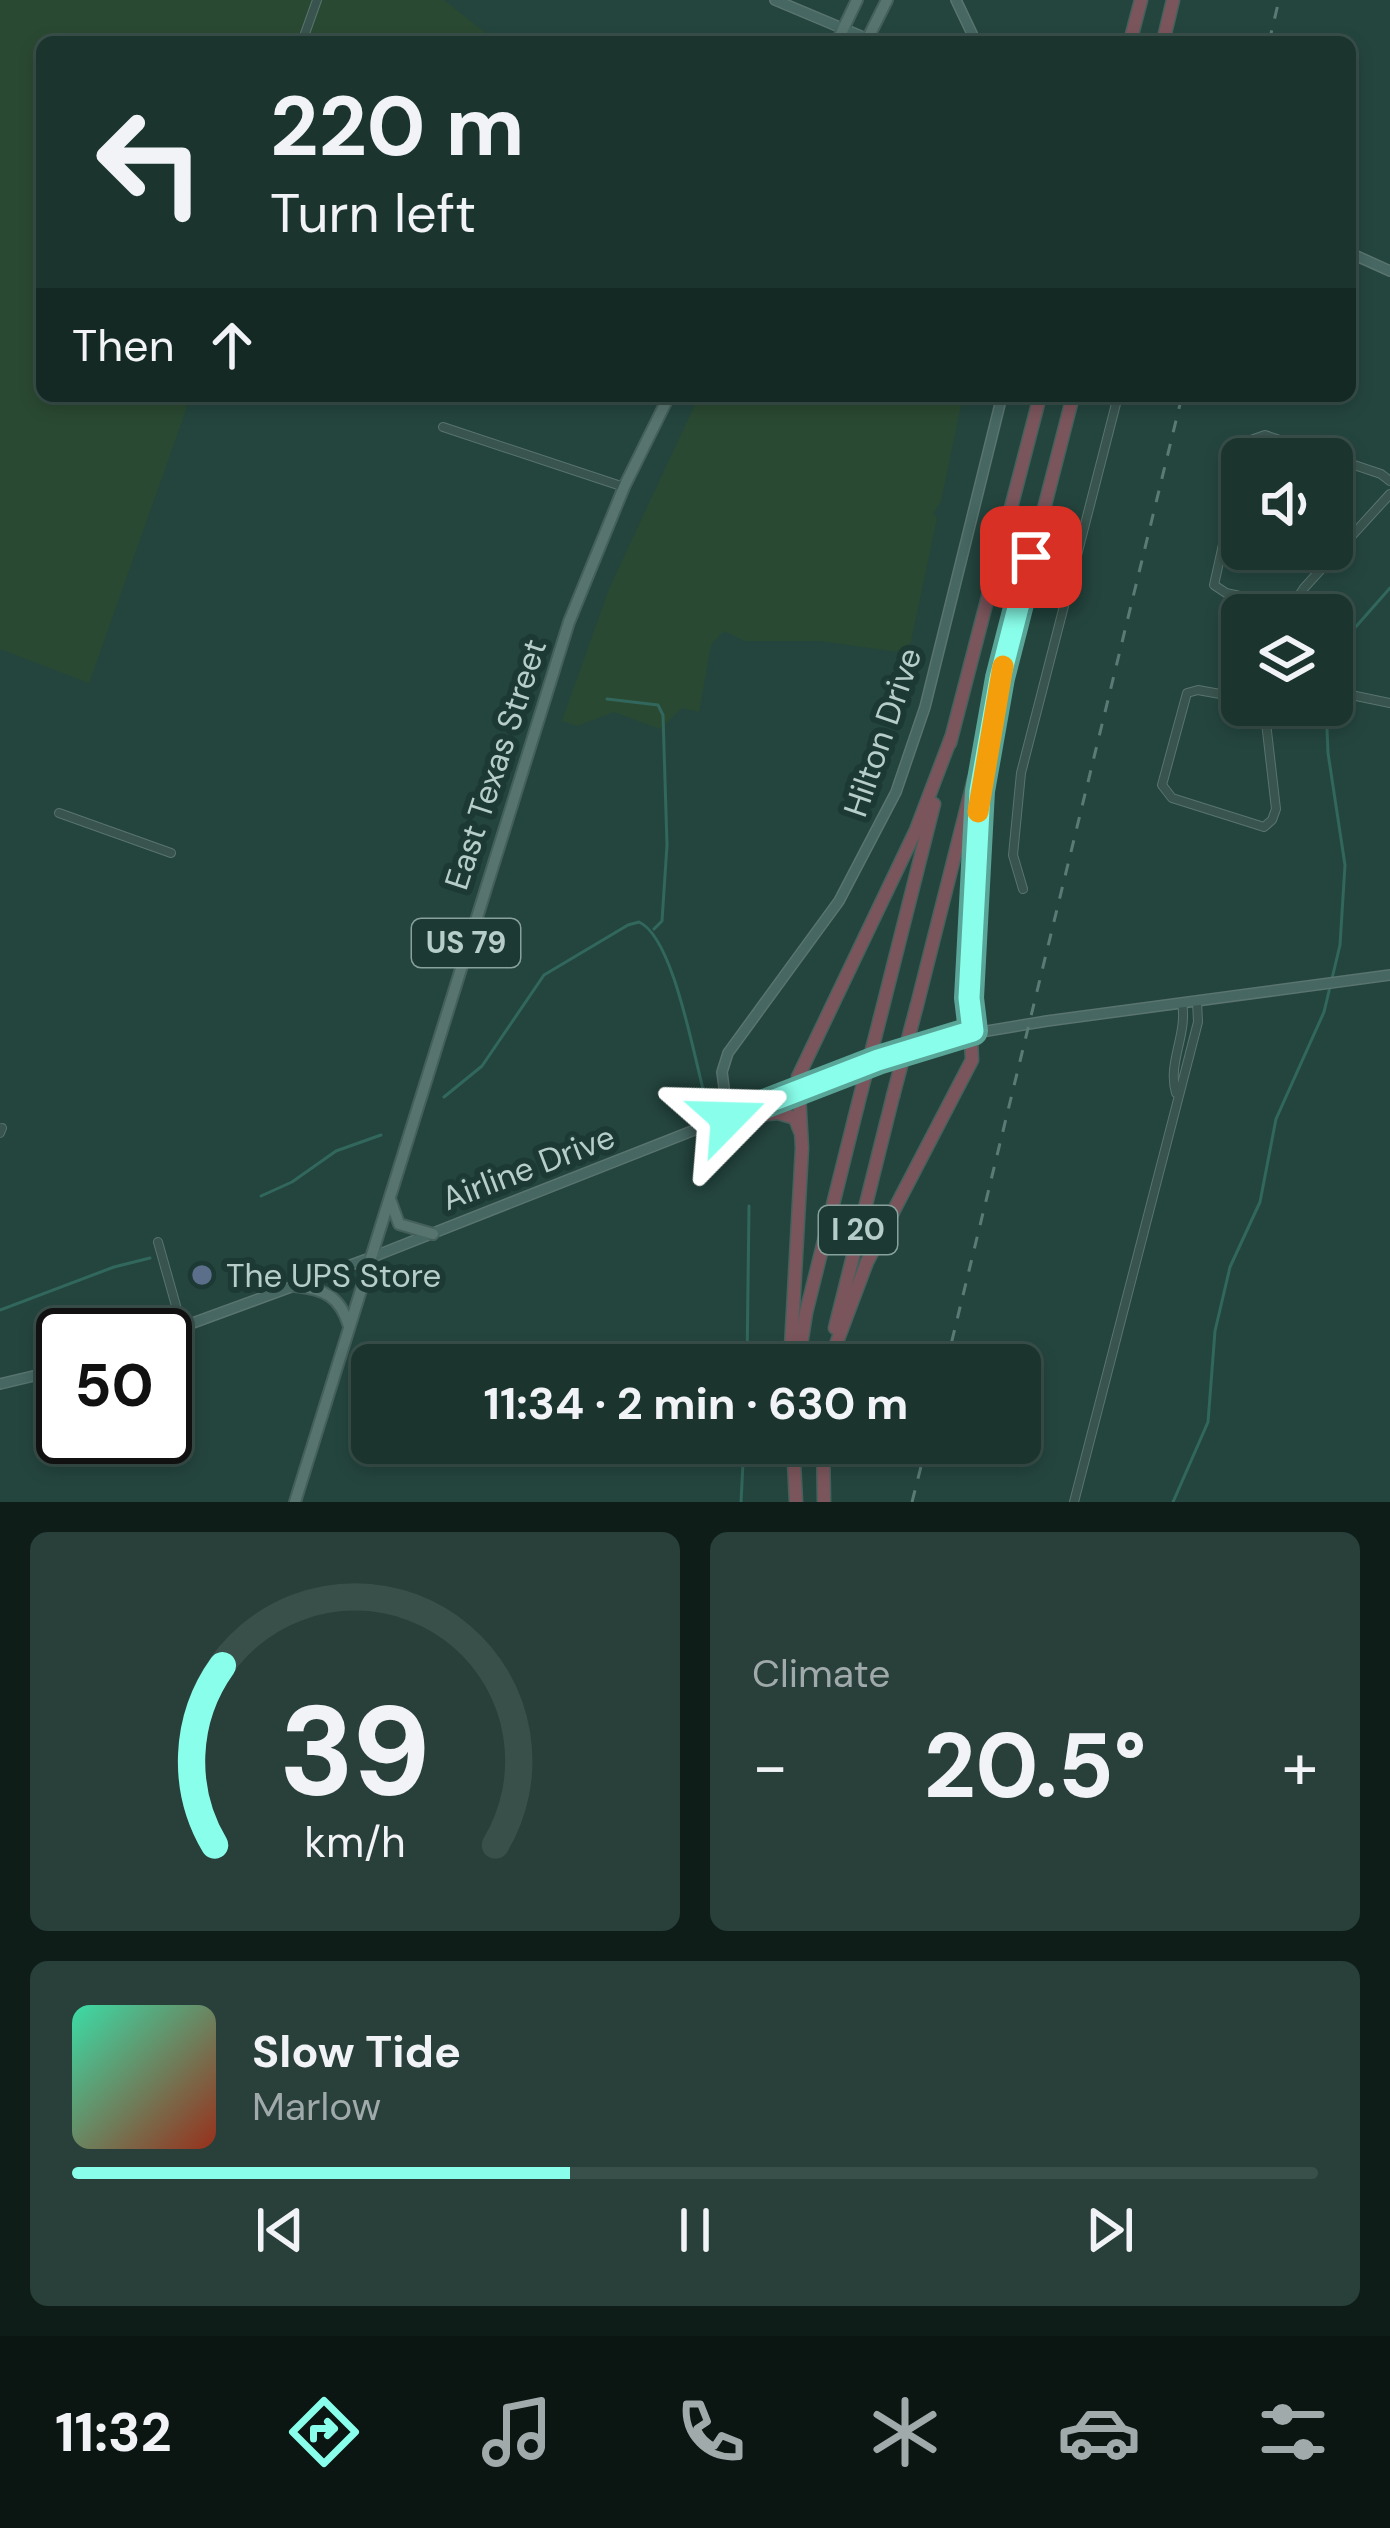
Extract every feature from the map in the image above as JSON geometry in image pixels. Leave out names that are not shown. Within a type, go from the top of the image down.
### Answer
[{"type":"highway","points":[[1132,36],[1141,0]]},
{"type":"highway","points":[[1164,36],[1173,0]]},
{"type":"highway","name":"I 20","points":[[799,1344],[1038,402]]},
{"type":"highway","name":"I 20","points":[[833,1344],[892,1096],[1071,402]]},
{"type":"highway","points":[[837,1344],[868,1262],[972,1060],[969,998],[980,791],[1000,678]]},
{"type":"highway","points":[[795,1344],[800,1070],[916,830],[951,737]]},
{"type":"highway","points":[[728,1118],[791,1115],[799,1123],[802,1148]]},
{"type":"highway","points":[[794,1464],[796,1502]]},
{"type":"highway","points":[[823,1464],[824,1502]]},
{"type":"main road","points":[[776,0],[859,36]]},
{"type":"main road","points":[[840,36],[857,0]]},
{"type":"main road","points":[[871,36],[887,0]]},
{"type":"main road","points":[[956,0],[973,36]]},
{"type":"main road","points":[[1356,256],[1390,271]]},
{"type":"main road","name":"East Texas Street","points":[[295,1502],[553,669],[592,562],[666,402]]},
{"type":"main road","name":"Hilton Drive","points":[[728,1118],[722,1072],[728,1053],[839,901],[872,843],[904,770],[925,706],[1001,402]]},
{"type":"main road","name":"Airline Drive","points":[[192,1323],[801,1088],[973,1031],[1390,975]]},
{"type":"main road","points":[[389,1195],[399,1224],[433,1234]]},
{"type":"main road","points":[[295,1286],[332,1295],[349,1326]]},
{"type":"main road","points":[[0,1384],[36,1375]]},
{"type":"street","points":[[304,36],[317,0]]},
{"type":"street","points":[[1023,889],[1013,855],[1019,783],[1116,402]]},
{"type":"street","points":[[443,428],[625,487]]},
{"type":"street","points":[[1353,465],[1390,482]]},
{"type":"street","points":[[1303,594],[1390,494]]},
{"type":"street","points":[[1221,547],[1216,589],[1232,594]]},
{"type":"street","points":[[1221,694],[1187,693],[1163,791],[1172,798],[1264,827],[1273,820],[1276,809],[1266,726]]},
{"type":"street","points":[[1353,695],[1390,703]]},
{"type":"street","points":[[59,813],[171,853]]},
{"type":"street","points":[[1074,1502],[1198,1022],[1197,1001]]},
{"type":"street","points":[[1177,1095],[1172,1074],[1184,1023],[1182,1003]]},
{"type":"street","points":[[158,1242],[177,1308]]},
{"type":"green space","points":[[0,0],[444,0],[489,36],[36,36],[36,402],[189,402],[89,683],[0,649]]},
{"type":"green space","points":[[696,402],[962,402],[941,501],[933,514],[937,518],[910,646],[899,652],[820,641],[745,641],[724,631],[711,645],[699,712],[682,708],[660,729],[614,712],[577,726],[562,721],[609,589]]},
{"type":"waterway","points":[[1353,630],[1390,588]]},
{"type":"waterway","points":[[607,699],[658,705],[663,715],[667,845],[662,921],[654,929]]},
{"type":"waterway","points":[[1173,1502],[1208,1422],[1215,1331],[1230,1267],[1260,1202],[1276,1119],[1324,1012],[1340,945],[1345,865],[1327,726]]},
{"type":"waterway","points":[[444,1097],[482,1066],[544,975],[639,922],[652,933],[673,976],[707,1104]]},
{"type":"waterway","points":[[261,1196],[292,1182],[336,1151],[381,1135]]},
{"type":"waterway","points":[[747,1344],[749,1206]]},
{"type":"waterway","points":[[0,1310],[150,1258]]},
{"type":"waterway","points":[[741,1502],[743,1464]]},
{"type":"railway","points":[[1270,36],[1279,0]]},
{"type":"railway","points":[[951,1344],[1181,402]]},
{"type":"railway","points":[[912,1502],[922,1464]]},
{"type":"slow traffic","points":[[978,812],[1003,666]]},
{"type":"place","name":"The UPS Store","points":[[202,1275]]},
{"type":"route","points":[[728,1118],[878,1060],[973,1031],[969,998],[980,791],[1000,678],[1031,557]]}]
